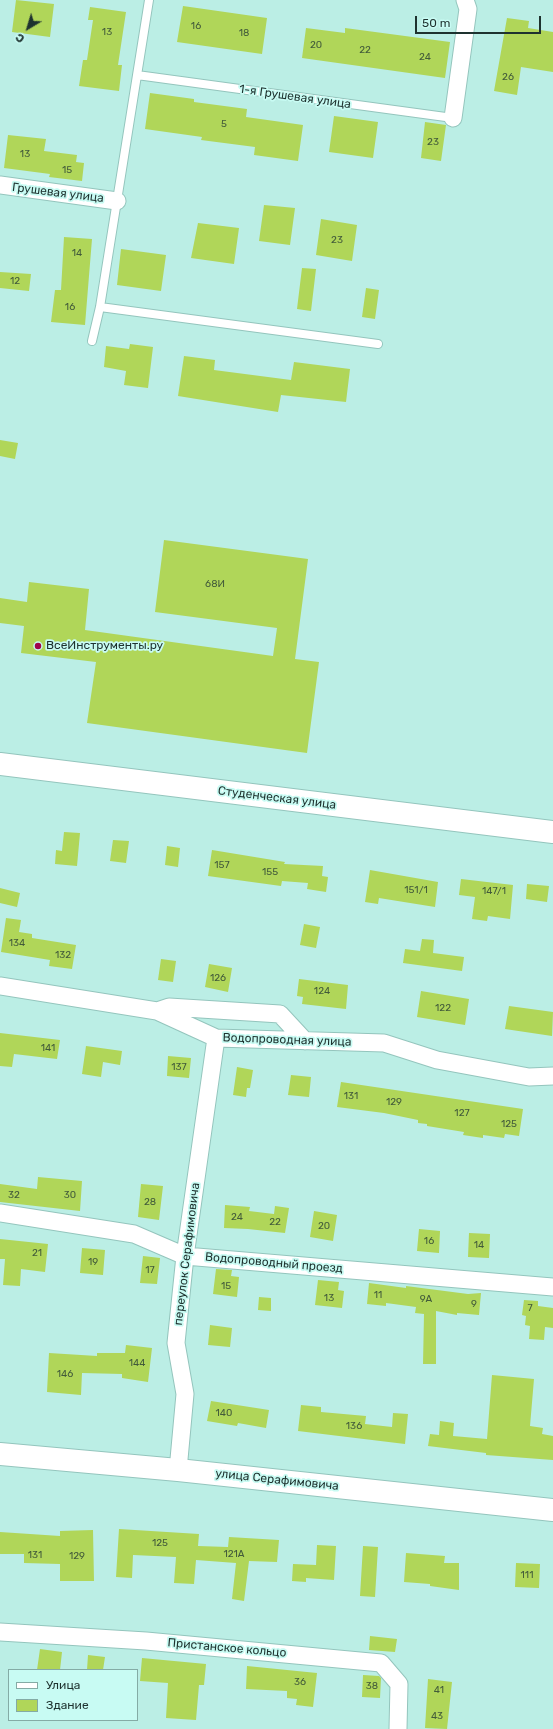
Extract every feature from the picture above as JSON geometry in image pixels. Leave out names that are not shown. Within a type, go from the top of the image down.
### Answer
[{"type":"street","points":[[453,118],[468,9],[465,0]]},
{"type":"street","name":"Грушевая улица","points":[[0,186],[117,201]]},
{"type":"street","name":"Студенческая улица","points":[[0,764],[553,832]]},
{"type":"street","name":"Водопроводная улица","points":[[0,986],[157,1011],[216,1038],[384,1043],[437,1060],[529,1077],[553,1076]]},
{"type":"street","points":[[157,1011],[169,1007],[280,1014],[305,1041]]},
{"type":"street","name":"переулок Серафимовича","points":[[178,1470],[185,1394],[176,1343],[185,1256],[216,1038]]},
{"type":"street","name":"Водопроводный проезд","points":[[0,1213],[134,1234],[185,1256],[553,1287]]},
{"type":"street","name":"улица Серафимовича","points":[[0,1454],[178,1470],[553,1510]]},
{"type":"street","name":"Пристанское кольцо","points":[[0,1632],[146,1641],[382,1663],[399,1684],[398,1729]]},
{"type":"lane","points":[[92,341],[100,307],[149,0]]},
{"type":"lane","name":"1-я Грушевая улица","points":[[137,75],[453,118]]},
{"type":"lane","points":[[100,307],[378,344]]},
{"type":"building","points":[[16,0],[54,4],[50,37],[12,32]]},
{"type":"building","points":[[183,6],[267,18],[262,54],[177,42]]},
{"type":"building","points":[[90,7],[126,12],[118,65],[122,65],[119,91],[79,86],[83,60],[87,60],[93,20],[88,20]]},
{"type":"building","points":[[507,18],[529,21],[528,28],[553,32],[553,72],[521,67],[517,95],[494,91]]},
{"type":"building","points":[[306,28],[345,33],[345,28],[450,42],[445,78],[302,58]]},
{"type":"building","points":[[150,93],[194,99],[194,102],[247,109],[246,117],[303,125],[298,161],[254,155],[255,147],[201,140],[202,137],[145,129]]},
{"type":"building","points":[[334,116],[378,122],[373,158],[329,152]]},
{"type":"building","points":[[425,122],[446,125],[441,161],[421,158]]},
{"type":"building","points":[[8,135],[46,139],[44,151],[77,155],[76,162],[84,163],[82,181],[49,177],[50,174],[4,168]]},
{"type":"building","points":[[264,205],[295,208],[290,245],[259,241]]},
{"type":"building","points":[[321,219],[357,225],[352,261],[316,255]]},
{"type":"building","points":[[198,223],[239,228],[234,264],[191,258]]},
{"type":"building","points":[[64,237],[92,239],[85,325],[51,322],[55,290],[61,290]]},
{"type":"building","points":[[121,249],[166,255],[161,291],[117,285]]},
{"type":"building","points":[[302,268],[316,269],[311,311],[297,309]]},
{"type":"building","points":[[0,272],[31,274],[29,291],[0,288]]},
{"type":"building","points":[[366,288],[379,290],[375,319],[362,317]]},
{"type":"building","points":[[130,344],[153,347],[148,388],[124,385],[126,371],[104,367],[106,346],[129,349]]},
{"type":"building","points":[[184,356],[215,360],[214,370],[291,380],[294,362],[350,369],[346,402],[281,395],[278,412],[178,396]]},
{"type":"building","points":[[0,440],[18,443],[15,459],[0,456]]},
{"type":"building","points":[[164,540],[308,559],[295,659],[319,662],[307,753],[87,723],[96,662],[21,653],[24,626],[0,623],[0,598],[27,602],[29,582],[89,589],[85,630],[273,656],[277,628],[155,612]]},
{"type":"building","points":[[64,832],[80,833],[77,866],[55,864],[56,850],[62,851]]},
{"type":"building","points":[[113,840],[129,841],[126,863],[110,861]]},
{"type":"building","points":[[167,846],[180,848],[178,867],[165,865]]},
{"type":"building","points":[[212,850],[285,862],[284,864],[323,866],[322,876],[328,877],[326,892],[307,889],[308,883],[282,881],[281,886],[208,876]]},
{"type":"building","points":[[370,870],[438,882],[435,907],[379,898],[378,904],[365,902]]},
{"type":"building","points":[[461,879],[513,885],[510,919],[488,916],[487,921],[472,919],[475,897],[459,895]]},
{"type":"building","points":[[527,884],[549,886],[547,902],[526,899]]},
{"type":"building","points":[[0,888],[20,893],[17,907],[0,903]]},
{"type":"building","points":[[6,918],[21,920],[19,932],[32,934],[32,938],[76,945],[72,969],[49,966],[50,960],[1,952]]},
{"type":"building","points":[[304,924],[320,927],[316,948],[300,945]]},
{"type":"building","points":[[422,939],[434,940],[433,953],[464,957],[462,971],[403,963],[405,949],[420,951]]},
{"type":"building","points":[[161,959],[176,961],[173,982],[158,980]]},
{"type":"building","points":[[209,964],[232,968],[228,992],[205,987]]},
{"type":"building","points":[[299,979],[348,985],[346,1009],[302,1004],[303,997],[297,996]]},
{"type":"building","points":[[421,991],[469,999],[465,1025],[417,1017]]},
{"type":"building","points":[[509,1006],[553,1012],[552,1036],[505,1029]]},
{"type":"building","points":[[0,1033],[60,1040],[57,1059],[14,1054],[12,1067],[0,1066]]},
{"type":"building","points":[[86,1046],[122,1051],[120,1065],[103,1062],[101,1077],[82,1074]]},
{"type":"building","points":[[168,1056],[191,1058],[189,1078],[167,1076]]},
{"type":"building","points":[[237,1067],[253,1070],[250,1088],[247,1088],[246,1097],[233,1095]]},
{"type":"building","points":[[291,1075],[311,1077],[309,1097],[288,1095]]},
{"type":"building","points":[[341,1082],[523,1109],[519,1136],[505,1134],[504,1138],[483,1135],[483,1138],[463,1135],[464,1132],[427,1126],[427,1124],[418,1123],[418,1120],[384,1113],[337,1107]]},
{"type":"building","points":[[38,1177],[82,1181],[80,1211],[0,1202],[0,1184],[37,1189]]},
{"type":"building","points":[[141,1184],[163,1186],[159,1220],[138,1217]]},
{"type":"building","points":[[225,1205],[250,1207],[249,1211],[274,1214],[275,1206],[289,1208],[285,1233],[224,1228]]},
{"type":"building","points":[[314,1211],[337,1215],[333,1241],[310,1237]]},
{"type":"building","points":[[419,1229],[440,1231],[439,1253],[417,1251]]},
{"type":"building","points":[[469,1233],[490,1234],[489,1258],[468,1257]]},
{"type":"building","points":[[0,1239],[48,1244],[45,1272],[21,1269],[20,1286],[3,1285],[5,1259],[0,1259]]},
{"type":"building","points":[[82,1248],[105,1250],[103,1275],[80,1273]]},
{"type":"building","points":[[143,1256],[160,1258],[157,1284],[140,1283]]},
{"type":"building","points":[[216,1269],[232,1270],[231,1276],[239,1277],[237,1297],[213,1294]]},
{"type":"building","points":[[318,1280],[339,1282],[338,1290],[344,1291],[342,1308],[315,1305]]},
{"type":"building","points":[[369,1283],[468,1294],[481,1293],[479,1315],[457,1313],[457,1315],[436,1311],[436,1364],[423,1364],[424,1314],[415,1313],[416,1307],[386,1303],[386,1306],[367,1304]]},
{"type":"building","points":[[259,1297],[271,1298],[271,1311],[258,1310]]},
{"type":"building","points":[[524,1300],[538,1301],[538,1306],[553,1308],[553,1328],[545,1327],[544,1340],[529,1339],[530,1326],[525,1325],[526,1316],[522,1315]]},
{"type":"building","points":[[210,1325],[232,1328],[230,1347],[208,1345]]},
{"type":"building","points":[[126,1345],[152,1348],[148,1382],[122,1378],[122,1374],[82,1373],[81,1395],[47,1392],[49,1353],[97,1356],[97,1353],[125,1353]]},
{"type":"building","points":[[492,1375],[534,1379],[530,1426],[543,1428],[542,1434],[553,1436],[553,1460],[486,1455],[486,1453],[428,1446],[430,1434],[439,1435],[440,1421],[454,1423],[453,1436],[487,1439]]},
{"type":"building","points":[[211,1401],[269,1410],[266,1428],[238,1423],[237,1426],[207,1421]]},
{"type":"building","points":[[301,1405],[321,1407],[321,1412],[366,1416],[365,1424],[392,1427],[393,1413],[408,1414],[405,1444],[298,1431]]},
{"type":"building","points":[[119,1529],[199,1534],[198,1546],[228,1547],[229,1537],[279,1540],[277,1562],[249,1561],[244,1601],[232,1599],[236,1563],[196,1560],[194,1584],[174,1583],[176,1557],[133,1555],[132,1578],[116,1577]]},
{"type":"building","points":[[93,1530],[94,1581],[60,1581],[60,1564],[24,1563],[24,1554],[0,1554],[0,1532],[60,1536],[60,1531]]},
{"type":"building","points":[[317,1545],[336,1546],[334,1580],[306,1578],[306,1582],[292,1581],[293,1564],[316,1565]]},
{"type":"building","points":[[363,1546],[378,1547],[375,1597],[360,1596]]},
{"type":"building","points":[[406,1553],[445,1556],[444,1563],[459,1563],[459,1590],[430,1586],[430,1584],[404,1582]]},
{"type":"building","points":[[516,1563],[540,1564],[539,1588],[515,1587]]},
{"type":"building","points":[[370,1636],[397,1639],[395,1652],[369,1650]]},
{"type":"building","points":[[40,1649],[62,1652],[60,1669],[37,1669]]},
{"type":"building","points":[[88,1655],[105,1657],[103,1669],[87,1669]]},
{"type":"building","points":[[142,1658],[206,1664],[204,1685],[199,1685],[196,1720],[166,1718],[168,1683],[140,1681]]},
{"type":"building","points":[[247,1666],[317,1673],[313,1707],[296,1705],[297,1699],[287,1698],[287,1691],[246,1689]]},
{"type":"building","points":[[363,1675],[379,1676],[381,1678],[380,1698],[362,1697]]},
{"type":"building","points":[[428,1679],[452,1682],[447,1729],[425,1728]]},
{"type":"place","name":"ВсеИнструменты.ру","points":[[38,646]]}]
